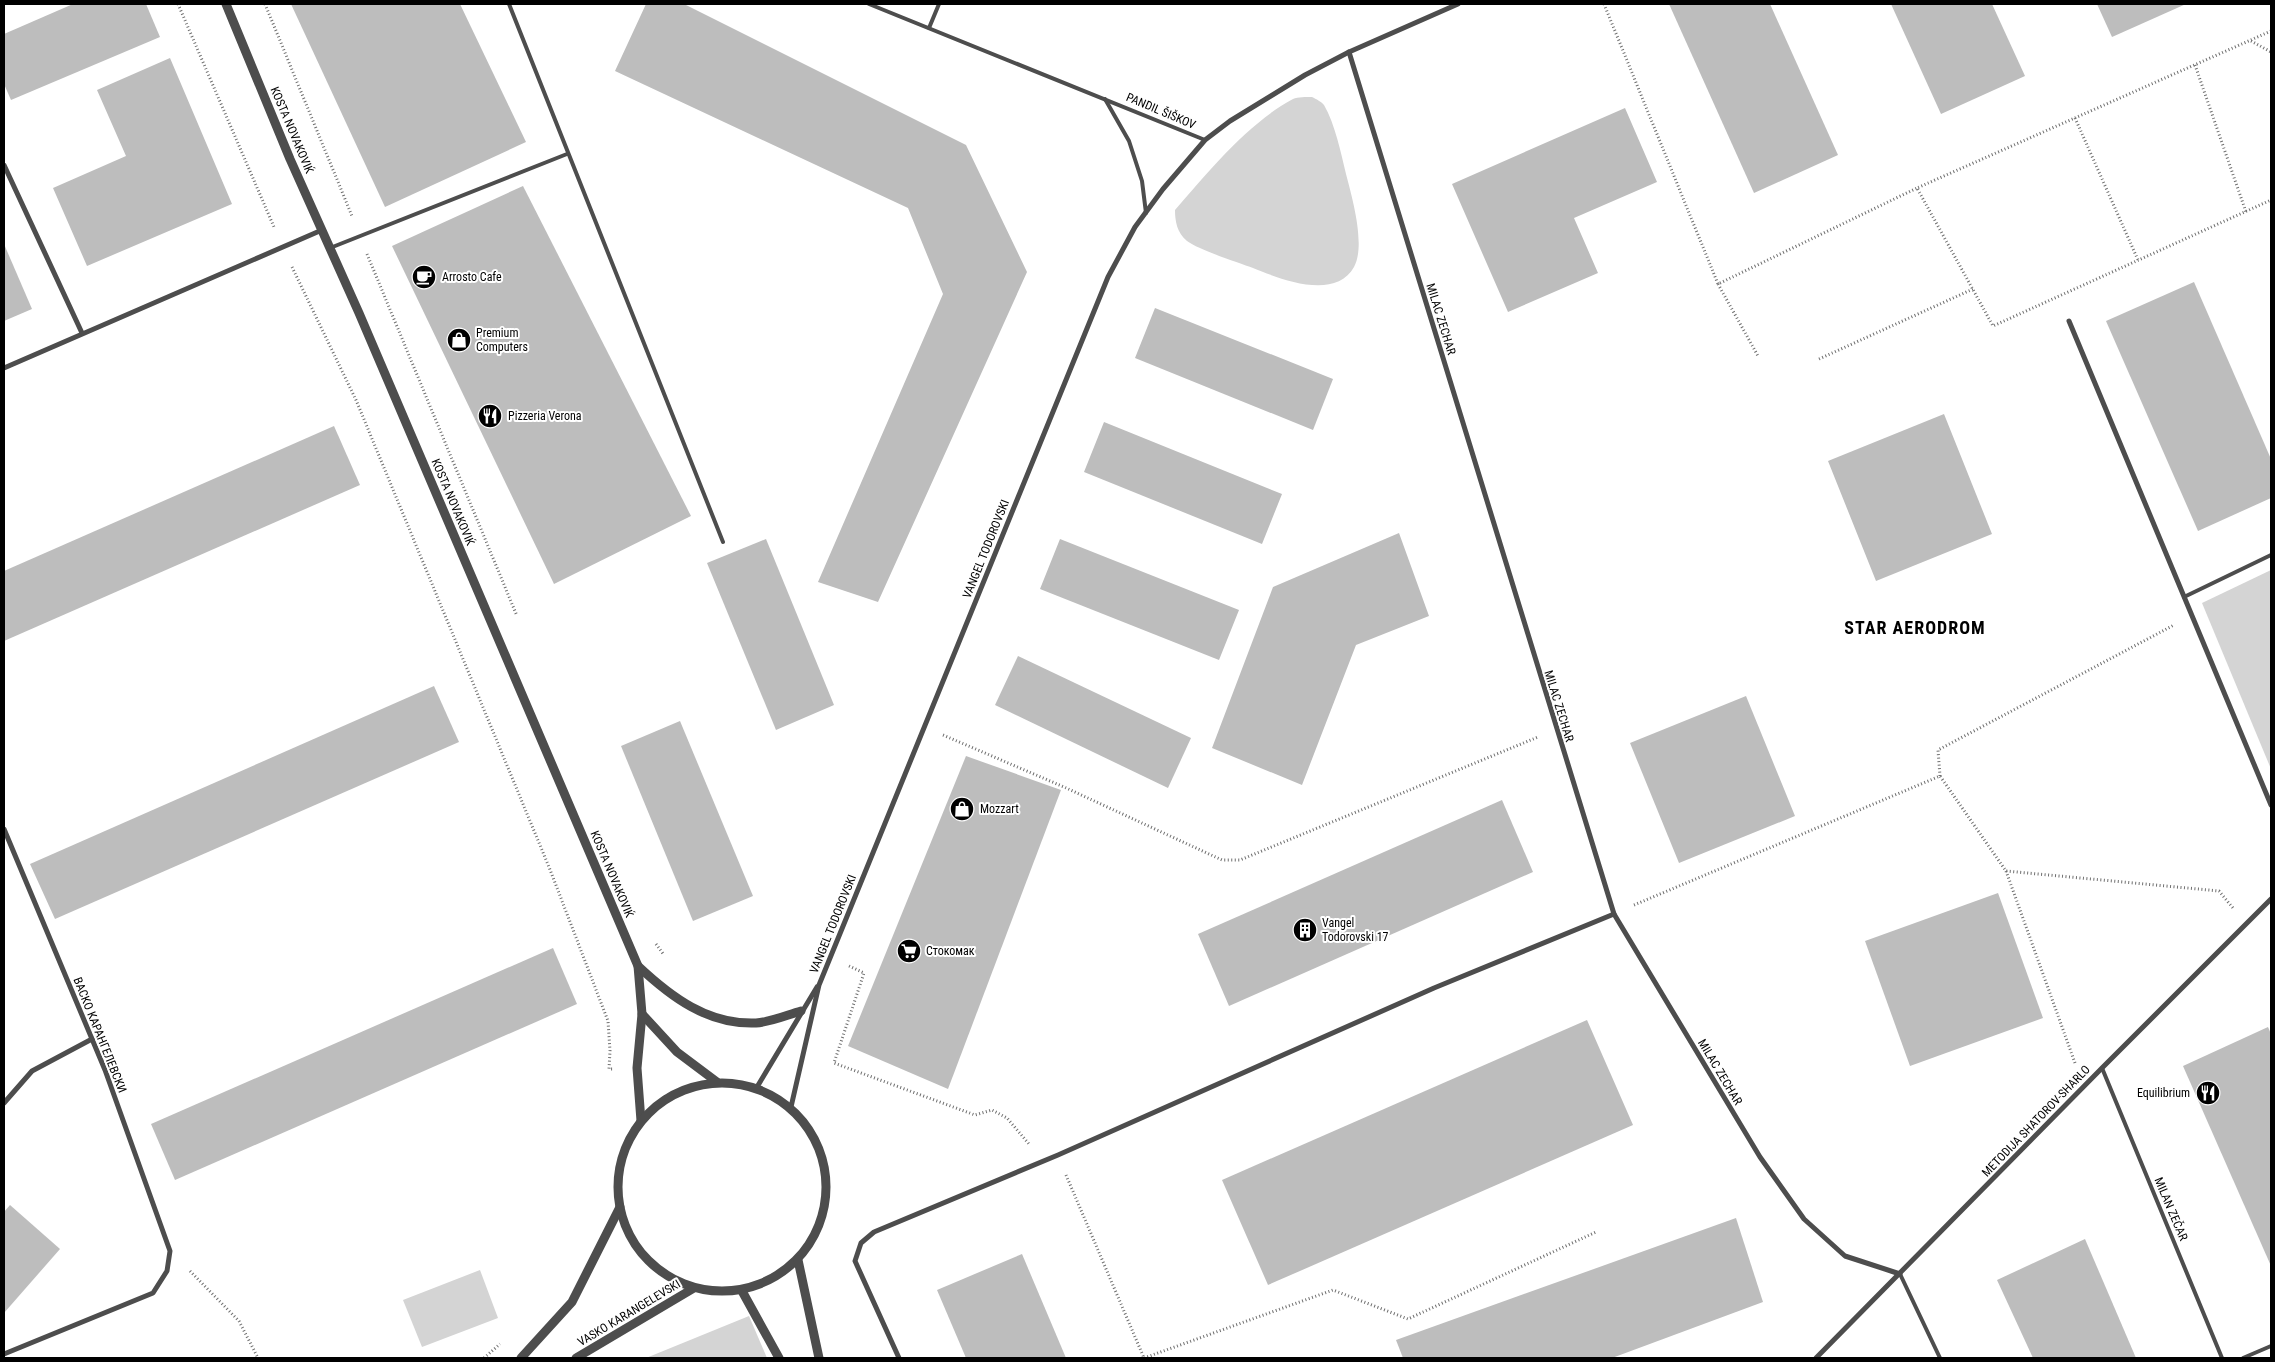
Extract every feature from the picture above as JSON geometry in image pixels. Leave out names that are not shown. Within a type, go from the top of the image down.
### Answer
[{"type":"street","name":"KOSTA NOVAKOVIḰ","points":[[226,4],[638,966],[642,1014],[637,1068],[641,1121]]},
{"type":"street","name":"PANDIL ŠIŠKOV","points":[[1205,140],[1305,74],[1349,52],[1458,4]]},
{"type":"street","name":"MILAC ZECHAR","points":[[1349,52],[1614,914],[1760,1157],[1804,1219],[1845,1256],[1900,1274]]},
{"type":"street","name":"VANGEL TODOROVSKI","points":[[758,1088],[801,1011],[819,985],[831,958],[1108,277],[1135,227],[1163,189],[1205,140]]},
{"type":"street","points":[[4,165],[82,333]]},
{"type":"street","points":[[4,368],[322,230]]},
{"type":"street","points":[[2069,321],[2271,805]]},
{"type":"street","name":"ВАСКО КАРАНГЕЛЕВСКИ","points":[[4,829],[92,1039],[170,1251]]},
{"type":"street","name":"METODIJA SHATOROV-SHARLO","points":[[1816,1358],[2271,899]]},
{"type":"street","points":[[898,1358],[855,1262],[861,1244],[874,1232],[1058,1155],[1434,988],[1614,914]]},
{"type":"street","points":[[638,966],[673,996],[707,1015],[725,1021],[758,1023],[801,1011]]},
{"type":"street","name":"VANGEL TODOROVSKI","points":[[791,1107],[819,985]]},
{"type":"street","points":[[642,1014],[677,1052],[717,1082]]},
{"type":"street","points":[[4,1103],[32,1071],[92,1039]]},
{"type":"street","points":[[717,1082],[758,1088],[791,1107],[817,1141],[828,1182],[821,1224],[798,1260],[772,1280],[742,1291],[718,1292],[694,1288],[672,1280],[654,1266],[625,1231],[620,1207],[618,1184],[621,1162],[628,1141],[641,1121],[675,1094],[717,1082]]},
{"type":"street","points":[[521,1358],[572,1302],[620,1207]]},
{"type":"street","points":[[4,1354],[154,1293],[167,1271],[170,1251]]},
{"type":"street","points":[[798,1260],[819,1358]]},
{"type":"street","name":"VASKO KARANGELEVSKI","points":[[576,1358],[694,1288]]},
{"type":"street","points":[[742,1291],[779,1358]]},
{"type":"lane","points":[[509,4],[722,542]]},
{"type":"lane","name":"PANDIL ŠIŠKOV","points":[[869,4],[1205,140]]},
{"type":"lane","points":[[929,28],[939,4]]},
{"type":"lane","points":[[1105,99],[1129,142],[1142,181],[1146,213]]},
{"type":"lane","points":[[330,248],[567,154]]},
{"type":"lane","points":[[2184,597],[2271,555]]},
{"type":"lane","name":"MILAN ZEČAR","points":[[2102,1068],[2222,1358]]},
{"type":"lane","points":[[1900,1274],[1940,1358]]},
{"type":"lane","points":[[2243,1358],[2271,1346]]},
{"type":"path","points":[[178,4],[283,247],[356,400],[549,867],[608,1021],[610,1051],[608,1069],[637,1068]]},
{"type":"path","points":[[265,4],[359,236],[518,617]]},
{"type":"path","points":[[1604,4],[1718,284],[1758,356]]},
{"type":"path","points":[[1718,284],[1917,188],[2271,31]]},
{"type":"path","points":[[2250,41],[2271,52]]},
{"type":"path","points":[[2195,65],[2246,212]]},
{"type":"path","points":[[2076,118],[2138,260]]},
{"type":"path","points":[[1917,188],[1993,326],[2271,200]]},
{"type":"path","points":[[1819,359],[1973,289]]},
{"type":"path","points":[[2084,1086],[2006,871],[1940,776],[1938,750],[2192,615]]},
{"type":"path","points":[[924,726],[1064,787],[1222,860],[1240,860],[1556,729]]},
{"type":"path","points":[[1614,914],[1940,776]]},
{"type":"path","points":[[2006,871],[2219,892],[2247,923]]},
{"type":"path","points":[[655,941],[668,962]]},
{"type":"path","points":[[831,958],[864,973],[834,1063],[975,1115],[992,1110],[999,1113],[1007,1118],[1044,1161]]},
{"type":"path","points":[[1058,1155],[1144,1358],[1333,1290],[1408,1319],[1596,1232]]},
{"type":"path","points":[[170,1251],[239,1321],[258,1358]]},
{"type":"shaded area","points":[[1312,97],[1324,105],[1340,148],[1357,221],[1359,246],[1354,267],[1345,277],[1334,283],[1321,285],[1306,284],[1278,277],[1219,256],[1187,241],[1177,227],[1175,210],[1188,195],[1230,149],[1260,121],[1293,99]]},
{"type":"shaded area","points":[[2271,570],[2271,769],[2202,603]]},
{"type":"shaded area","points":[[480,1270],[498,1318],[422,1347],[403,1300]]},
{"type":"shaded area","points":[[749,1316],[767,1358],[646,1358]]},
{"type":"building","points":[[73,4],[146,4],[160,37],[11,100],[4,84],[4,34]]},
{"type":"building","points":[[291,4],[460,4],[526,142],[385,207]]},
{"type":"building","points":[[646,4],[684,4],[966,145],[1027,272],[878,602],[818,582],[943,294],[908,208],[615,71]]},
{"type":"building","points":[[1669,4],[1770,4],[1838,155],[1754,193]]},
{"type":"building","points":[[1891,4],[1992,4],[2025,76],[1941,114]]},
{"type":"building","points":[[2097,4],[2186,4],[2112,37]]},
{"type":"building","points":[[170,58],[232,204],[87,266],[53,188],[126,156],[97,90]]},
{"type":"building","points":[[1625,108],[1657,182],[1574,218],[1598,273],[1508,312],[1452,184]]},
{"type":"building","points":[[523,186],[691,516],[554,584],[392,246]]},
{"type":"building","points":[[4,244],[32,309],[4,321]]},
{"type":"building","points":[[2194,282],[2271,459],[2271,498],[2198,531],[2106,321]]},
{"type":"building","points":[[1155,308],[1333,379],[1313,430],[1135,358]]},
{"type":"building","points":[[1944,414],[1992,534],[1876,581],[1828,461]]},
{"type":"building","points":[[1104,422],[1282,494],[1262,544],[1084,472]]},
{"type":"building","points":[[334,426],[360,485],[4,641],[4,571]]},
{"type":"building","points":[[1399,533],[1429,616],[1356,645],[1302,785],[1212,748],[1273,587]]},
{"type":"building","points":[[766,539],[834,705],[776,730],[707,563]]},
{"type":"building","points":[[1060,539],[1239,610],[1219,660],[1040,589]]},
{"type":"building","points":[[1018,656],[1191,738],[1168,788],[995,705]]},
{"type":"building","points":[[434,686],[459,742],[55,919],[30,864]]},
{"type":"building","points":[[1746,696],[1795,816],[1679,863],[1630,743]]},
{"type":"building","points":[[680,721],[753,896],[693,921],[621,746]]},
{"type":"building","points":[[966,756],[1061,790],[948,1089],[848,1046]]},
{"type":"building","points":[[1502,800],[1533,872],[1229,1006],[1198,934]]},
{"type":"building","points":[[1998,893],[2043,1018],[1910,1066],[1865,941]]},
{"type":"building","points":[[553,948],[577,1004],[175,1180],[151,1124]]},
{"type":"building","points":[[1587,1020],[1633,1125],[1268,1285],[1222,1180]]},
{"type":"building","points":[[2268,1027],[2271,1034],[2271,1266],[2183,1066]]},
{"type":"building","points":[[10,1205],[60,1249],[4,1313],[4,1212]]},
{"type":"building","points":[[1736,1218],[1763,1302],[1612,1358],[1403,1358],[1396,1340]]},
{"type":"building","points":[[2085,1239],[2136,1358],[2033,1358],[1997,1280]]},
{"type":"building","points":[[1022,1254],[1066,1358],[966,1358],[937,1290]]},
{"type":"place","name":"Arrosto Cafe","points":[[424,277]]},
{"type":"place","name":"Premium Computers","points":[[459,340]]},
{"type":"place","name":"Pizzeria Verona","points":[[490,416]]},
{"type":"place","name":"Mozzart","points":[[962,809]]},
{"type":"place","name":"Vangel Todorovski 17","points":[[1305,930]]},
{"type":"place","name":"Стокомак","points":[[909,951]]},
{"type":"place","name":"Equilibrium","points":[[2208,1093]]},
{"type":"district","name":"STAR AERODROM","points":[[1915,627]]}]
